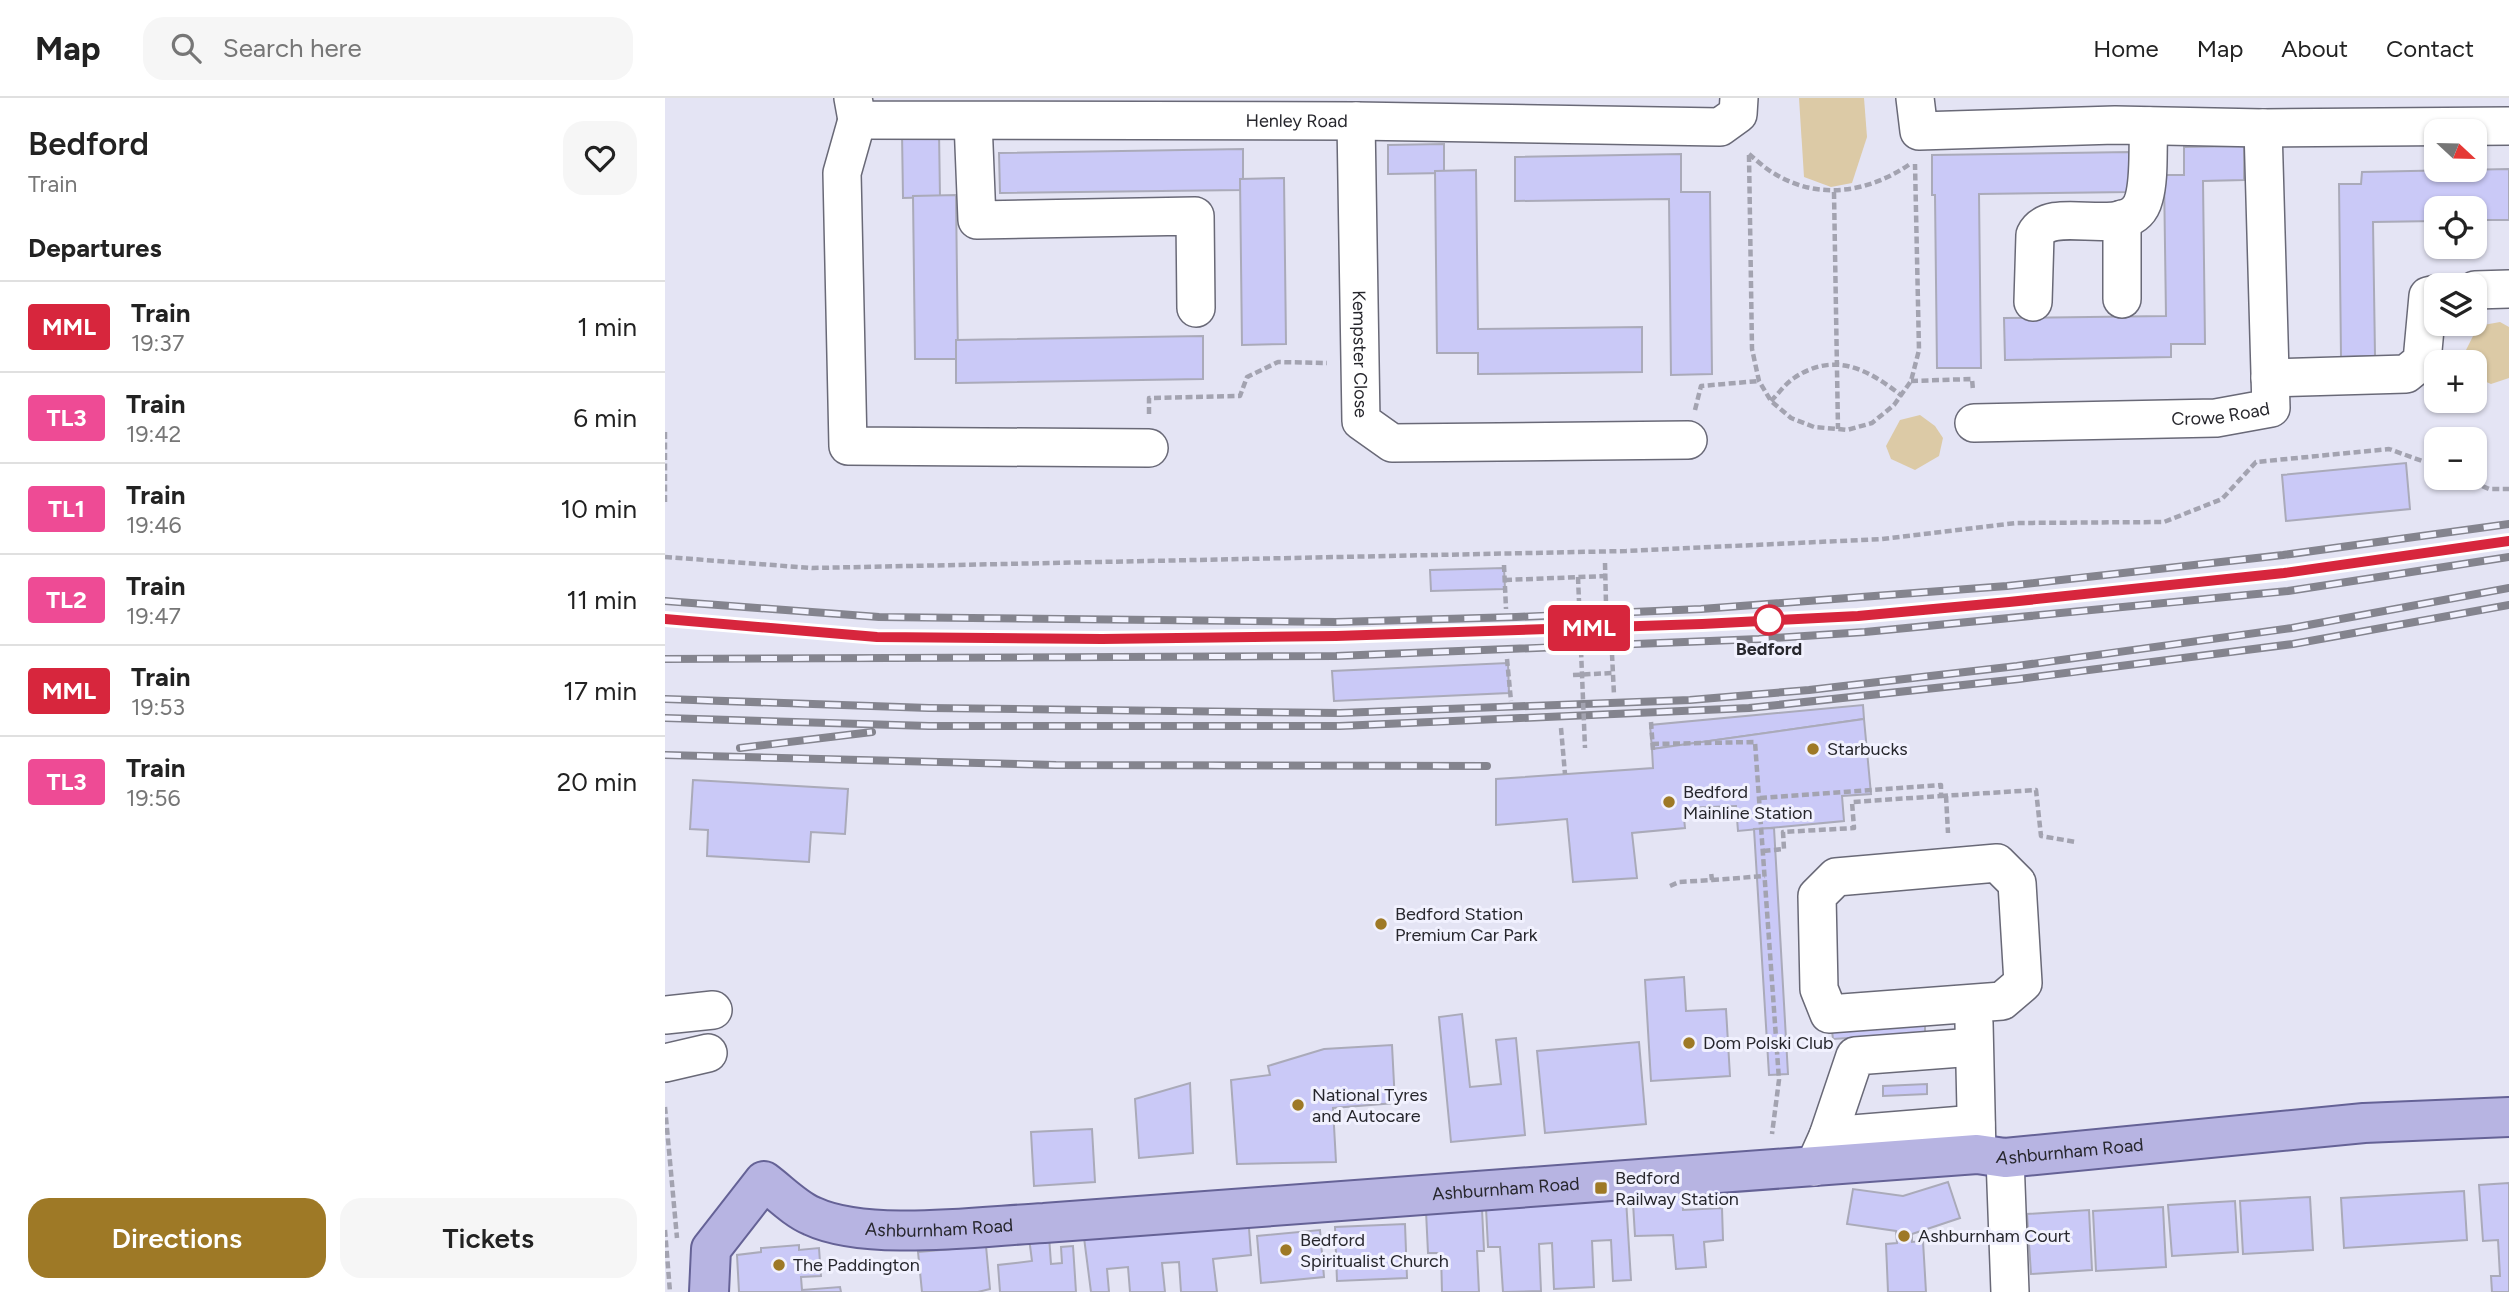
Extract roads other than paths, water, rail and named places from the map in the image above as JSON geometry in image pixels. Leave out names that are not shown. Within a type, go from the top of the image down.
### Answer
[{"type":"main road","name":"Ashburnham Road","points":[[709,1292],[711,1249],[764,1181],[811,1216],[842,1226],[902,1230],[1044,1223],[1821,1151],[1986,1145],[2509,1117]]},
{"type":"street","points":[[1915,98],[1919,131],[2149,126],[2509,126]]},
{"type":"street","points":[[855,109],[842,173],[848,446],[1149,448]]},
{"type":"street","name":"Henley Road","points":[[855,109],[973,121],[1302,109],[1356,121],[1730,113]]},
{"type":"street","points":[[973,121],[977,220],[1195,216],[1196,307]]},
{"type":"street","name":"Kempster Close","points":[[1356,121],[1361,421],[1392,443],[1688,440]]},
{"type":"street","points":[[2033,302],[2035,235],[2039,227],[2048,221],[2103,222],[2134,214],[2144,199],[2149,126]]},
{"type":"street","name":"Crowe Road","points":[[1974,423],[2216,418],[2271,393],[2263,128]]},
{"type":"street","points":[[2122,219],[2122,299]]},
{"type":"street","points":[[2487,290],[2509,289]]},
{"type":"street","points":[[2271,393],[2406,374],[2422,361],[2424,336]]},
{"type":"street","points":[[1997,863],[2017,883],[2023,983],[2002,1001],[1973,1004],[1829,1014],[1819,989],[1817,896],[1836,877],[1997,863]]},
{"type":"street","points":[[1973,1004],[1974,1046],[1986,1145],[2008,1207],[2010,1292]]},
{"type":"street","points":[[665,1014],[713,1010]]},
{"type":"street","points":[[1821,1151],[1855,1056],[1974,1046]]},
{"type":"street","points":[[665,1063],[708,1053]]},
{"type":"railway","points":[[665,601],[879,617],[1336,622],[1516,617],[1701,609],[2007,586],[2283,555],[2509,524]]},
{"type":"railway","points":[[665,619],[877,637],[1102,639],[1336,636],[1702,624],[1858,616],[2009,602],[2284,573],[2509,541]]},
{"type":"railway","points":[[665,659],[1336,656],[1759,639],[1865,632],[2288,591],[2509,557]]},
{"type":"railway","points":[[665,699],[929,708],[1340,713],[1690,700],[1809,690],[2017,666],[2292,628],[2509,588]]},
{"type":"railway","points":[[665,718],[929,726],[1340,726],[1749,708],[2019,679],[2293,644],[2509,605]]},
{"type":"railway","points":[[740,748],[872,732]]},
{"type":"railway","points":[[665,755],[1056,765],[1487,766]]},
{"type":"train","name":"MML","points":[[665,619],[877,637],[1102,639],[1336,636],[1702,624],[1858,616],[2009,602],[2284,573],[2509,541]]},
{"type":"place","name":"Bedford","points":[[1769,620]]},
{"type":"place","name":"Starbucks","points":[[1813,749]]},
{"type":"place","name":"Bedford Mainline Station","points":[[1669,802]]},
{"type":"place","name":"Bedford Station Premium Car Park","points":[[1381,924]]},
{"type":"place","name":"Dom Polski Club","points":[[1689,1043]]},
{"type":"place","name":"National Tyres and Autocare","points":[[1298,1105]]},
{"type":"place","name":"Bedford Railway Station","points":[[1601,1188]]},
{"type":"place","name":"Ashburnham Court","points":[[1904,1236]]},
{"type":"place","name":"Bedford Spiritualist Church","points":[[1286,1250]]},
{"type":"place","name":"The Paddington","points":[[779,1265]]}]
